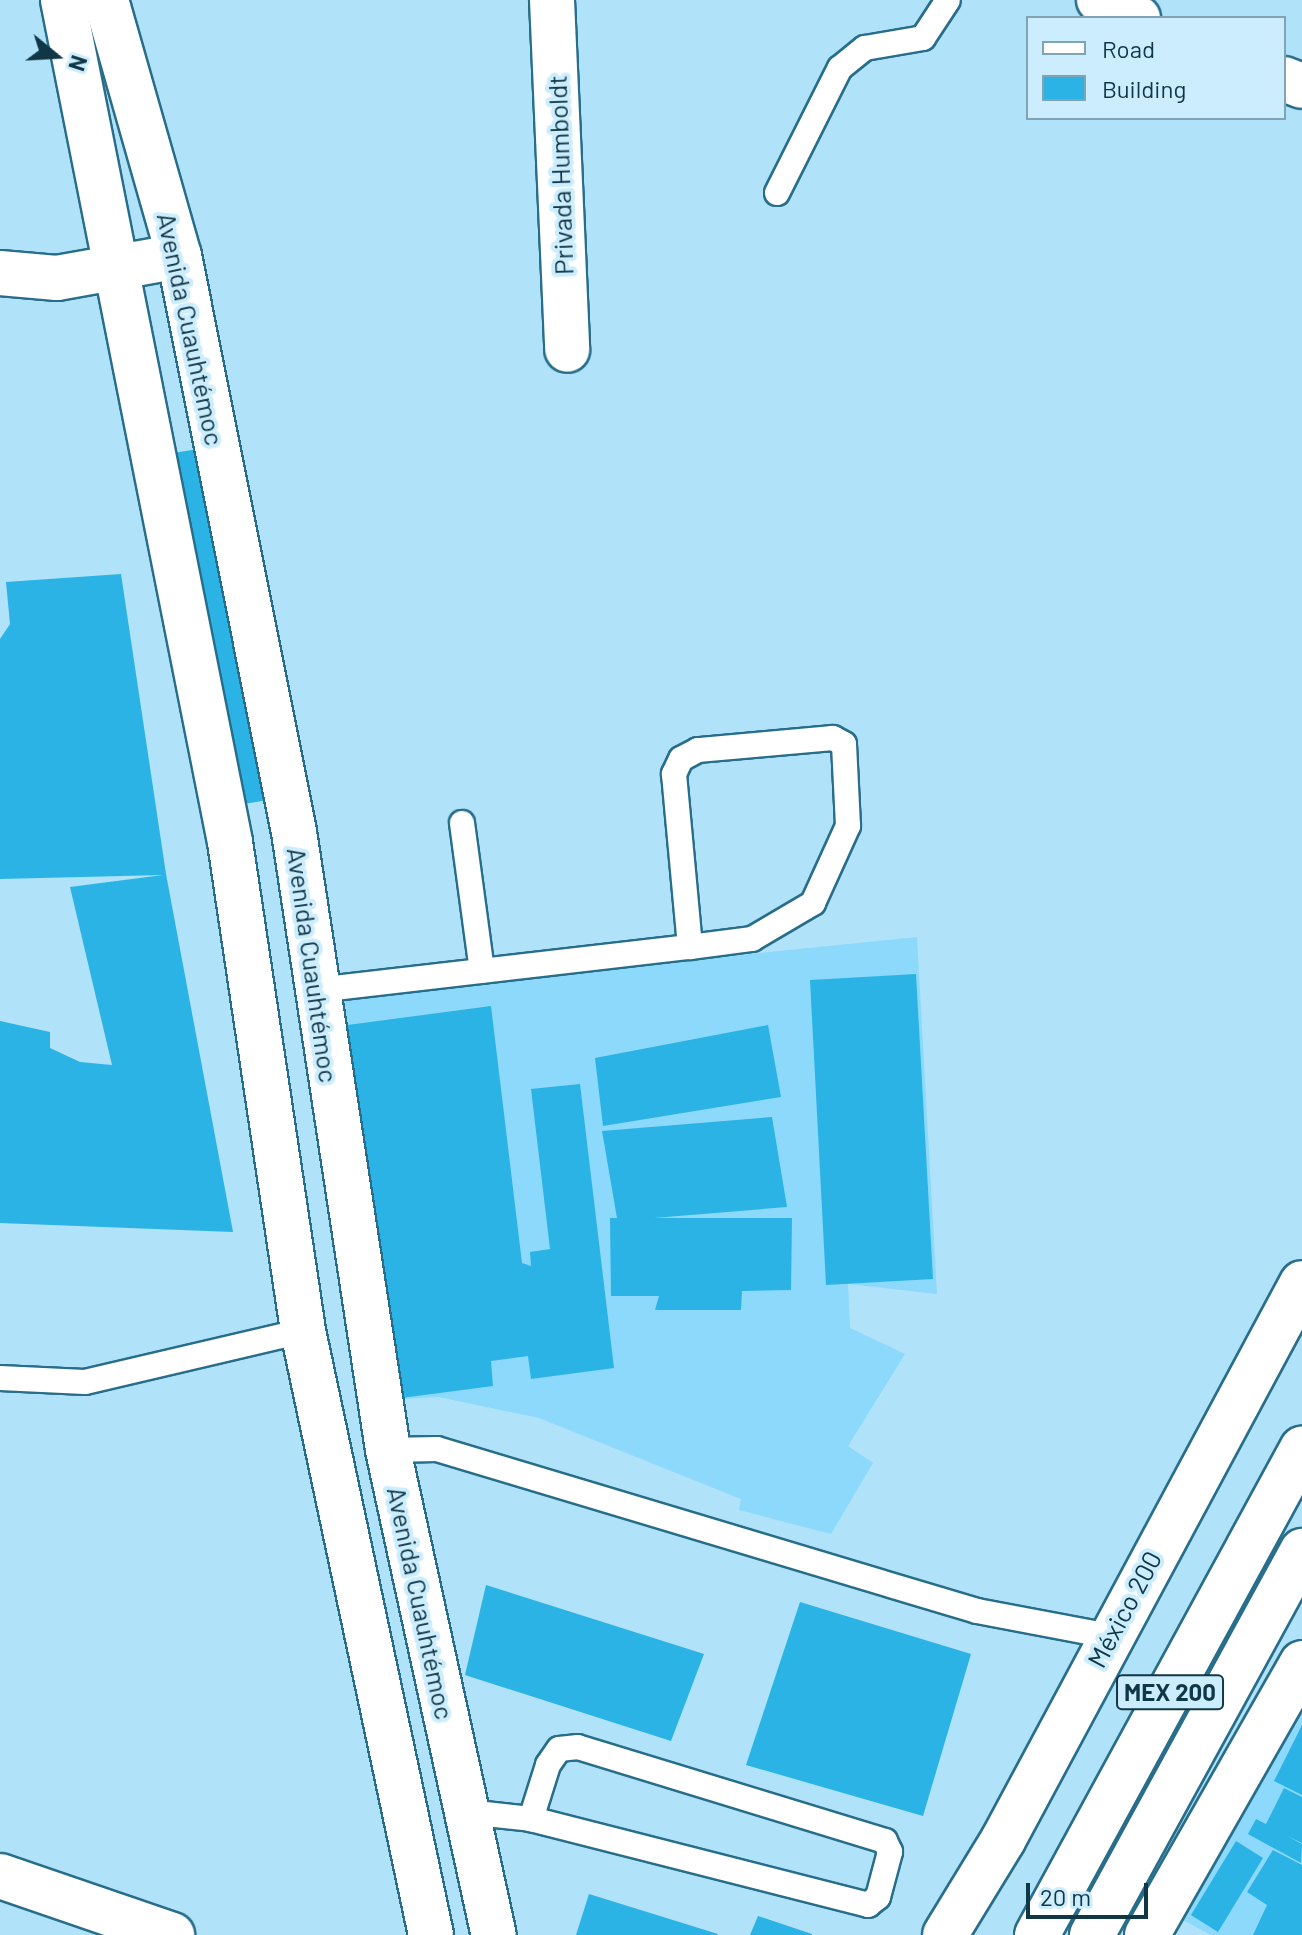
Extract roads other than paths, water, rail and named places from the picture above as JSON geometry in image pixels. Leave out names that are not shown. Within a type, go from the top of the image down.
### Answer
[{"type":"main road","points":[[63,0],[230,842],[303,1331],[431,1935]]},
{"type":"main road","name":"Avenida Cuauhtémoc","points":[[106,0],[179,256],[294,832],[388,1450],[494,1935]]},
{"type":"main road","name":"Privada Humboldt","points":[[552,0],[567,350]]},
{"type":"main road","points":[[1099,0],[1134,16]]},
{"type":"main road","points":[[0,273],[57,278],[118,270],[179,256]]},
{"type":"main road","name":"México 200","points":[[945,1935],[1003,1840],[1109,1636],[1302,1283]]},
{"type":"main road","name":"MEX 200","points":[[1037,1935],[1302,1449]]},
{"type":"main road","name":"MEX 200","points":[[1092,1935],[1302,1551]]},
{"type":"main road","points":[[1147,1935],[1302,1663]]},
{"type":"main road","points":[[0,1876],[172,1935]]},
{"type":"lane","points":[[777,193],[840,68],[865,48],[923,38],[948,0]]},
{"type":"lane","points":[[317,990],[690,947],[752,939],[813,903],[848,826],[844,744],[833,738],[698,750],[681,759],[674,774],[690,947]]},
{"type":"lane","points":[[462,823],[482,971]]},
{"type":"lane","points":[[0,1378],[85,1382],[303,1331]]},
{"type":"lane","points":[[388,1450],[437,1449],[977,1611],[1109,1636]]},
{"type":"lane","points":[[467,1812],[531,1819],[868,1905],[878,1897],[890,1852],[885,1841],[578,1747],[559,1749],[548,1765],[531,1819]]}]
